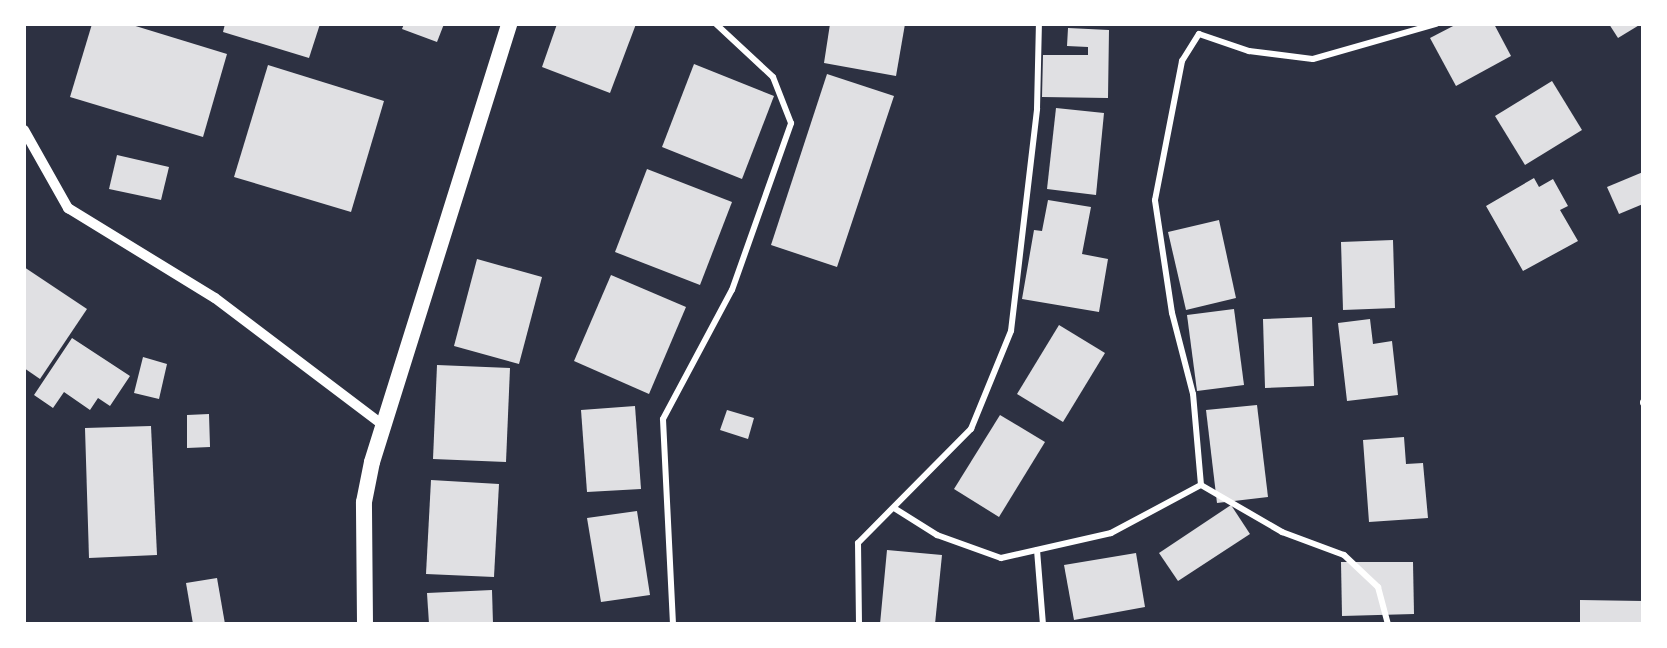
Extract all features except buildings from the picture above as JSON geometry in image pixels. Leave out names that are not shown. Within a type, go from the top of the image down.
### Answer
[{"type":"highway","points":[[364,624],[364,502],[384,426],[509,24]]},
{"type":"street","points":[[672,624],[663,419],[732,290],[791,123],[773,77],[716,24]]},
{"type":"street","points":[[859,624],[858,543],[971,429],[1011,331],[1037,109],[1039,24]]},
{"type":"street","points":[[1201,485],[1193,394],[1172,313],[1155,200],[1182,61],[1199,34],[1249,51],[1313,59],[1436,24]]},
{"type":"street","points":[[24,130],[68,208],[215,298],[384,426]]},
{"type":"street","points":[[24,142],[39,157]]},
{"type":"street","points":[[894,508],[937,535],[1001,558],[1111,533],[1201,485]]},
{"type":"street","points":[[1201,485],[1282,532],[1344,555],[1378,586],[1388,624]]},
{"type":"street","points":[[1037,550],[1043,624]]}]
